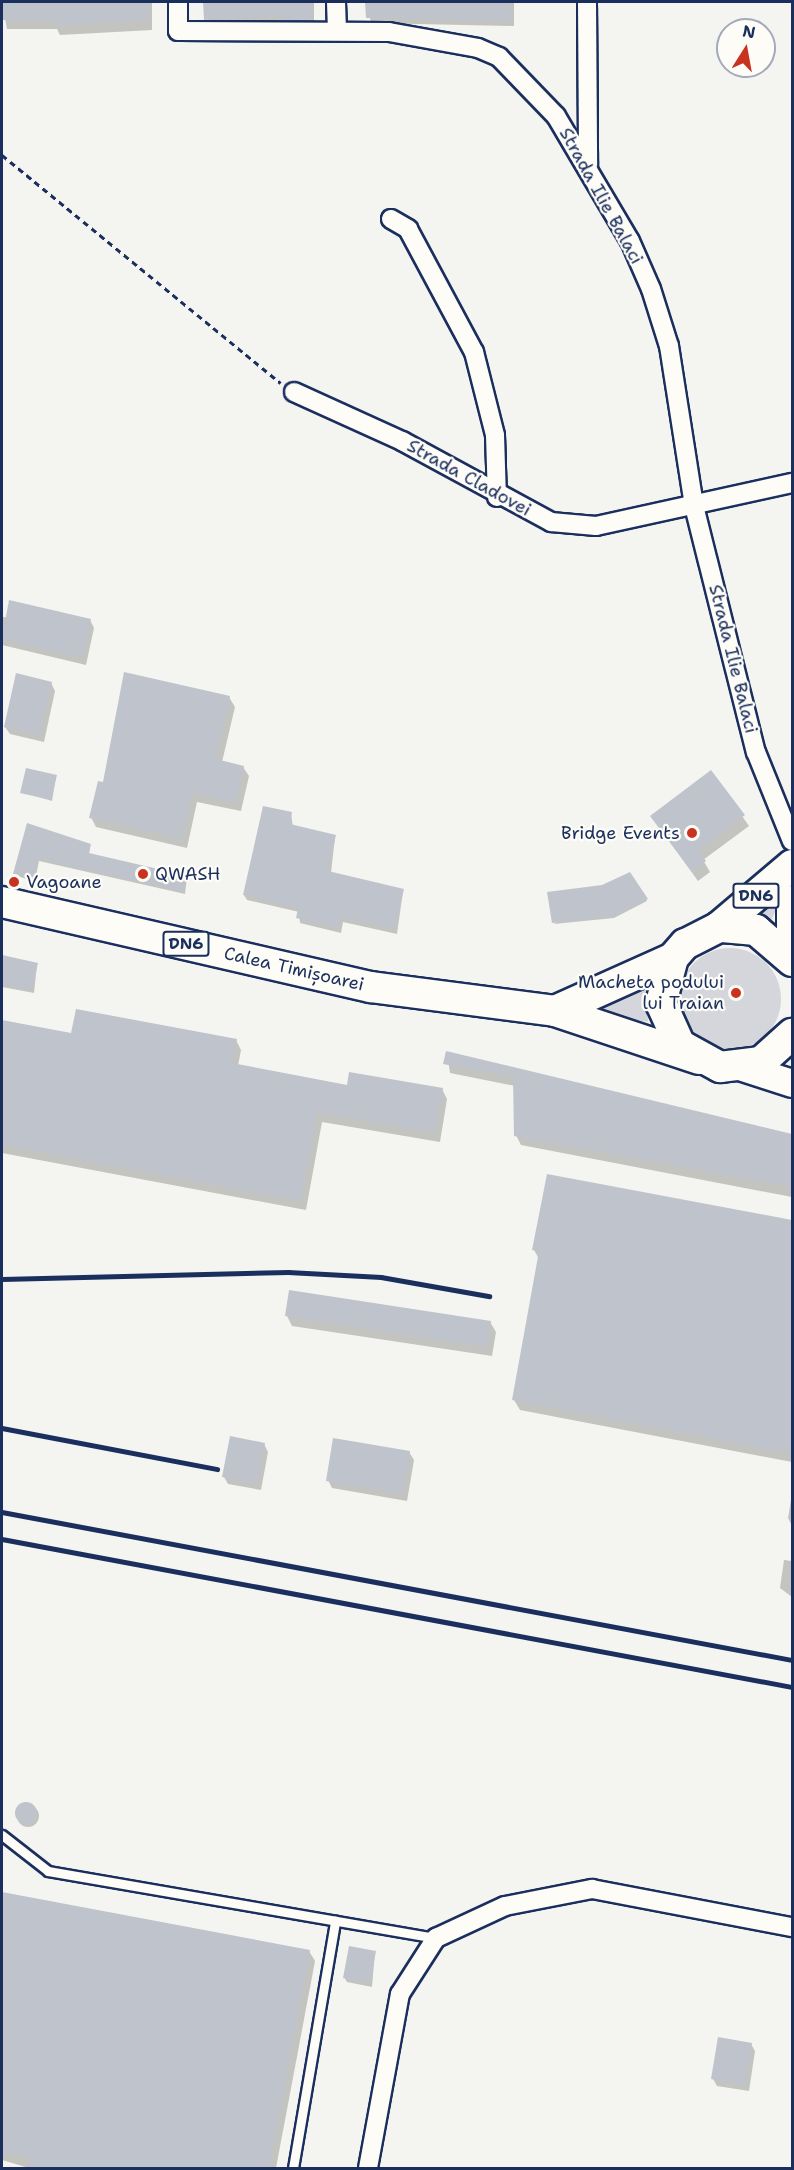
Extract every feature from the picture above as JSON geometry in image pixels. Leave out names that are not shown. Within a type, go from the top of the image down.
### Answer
[{"type":"main road","name":"DN6","points":[[555,1011],[673,958],[693,938],[719,927],[792,865]]},
{"type":"main road","name":"DN6","points":[[792,901],[792,948]]},
{"type":"main road","name":"Calea Timișoarei","points":[[2,902],[371,987],[555,1011],[699,1059]]},
{"type":"main road","name":"DN6","points":[[719,927],[756,930],[792,961]]},
{"type":"main road","name":"DN6","points":[[673,958],[662,991],[667,1026],[699,1059],[742,1067]]},
{"type":"main road","points":[[742,1067],[778,1051],[792,1034]]},
{"type":"main road","points":[[742,1067],[792,1083]]},
{"type":"street","name":"Strada Ilie Balaci","points":[[178,2],[178,31],[337,30],[427,36],[499,57],[556,116],[588,165],[651,289],[669,346],[694,506],[756,752],[792,840]]},
{"type":"street","points":[[336,2],[337,30]]},
{"type":"street","points":[[588,2],[588,165]]},
{"type":"street","points":[[391,219],[408,229],[474,352],[495,435],[497,497]]},
{"type":"street","name":"Strada Cladovei","points":[[294,392],[402,441],[497,497],[551,522],[596,526],[792,483]]},
{"type":"street","points":[[368,2169],[400,1994],[436,1938],[505,1906],[592,1889],[792,1927]]},
{"type":"lane","points":[[2,1835],[48,1872],[436,1938]]},
{"type":"lane","points":[[293,2169],[335,1921]]},
{"type":"path","points":[[2,155],[294,392]]},
{"type":"shaded area","points":[[784,891],[771,921],[752,915]]},
{"type":"shaded area","points":[[730,948],[750,952],[766,963],[777,979],[781,999],[777,1019],[766,1035],[750,1046],[730,1050],[710,1046],[694,1035],[683,1019],[679,999],[683,979],[694,963],[710,952]]},
{"type":"shaded area","points":[[646,984],[648,1022],[567,1008]]},
{"type":"building","points":[[2,2],[148,2],[148,20],[53,25],[53,20],[2,20]]},
{"type":"building","points":[[203,2],[312,2],[313,20],[283,20],[283,16],[204,20]]},
{"type":"building","points":[[365,2],[511,2],[511,21],[366,18]]},
{"type":"building","points":[[9,600],[91,619],[82,658],[2,639]]},
{"type":"building","points":[[124,672],[230,696],[216,759],[244,766],[236,803],[192,793],[182,839],[89,818],[98,781],[103,782]]},
{"type":"building","points":[[16,673],[52,682],[40,735],[4,727]]},
{"type":"building","points":[[26,768],[57,775],[51,800],[20,793]]},
{"type":"building","name":"Bridge Events","points":[[711,770],[745,815],[698,850],[706,861],[692,872],[650,816]]},
{"type":"building","points":[[263,806],[292,812],[290,824],[336,835],[328,871],[404,889],[395,929],[341,917],[338,928],[296,918],[298,908],[243,895]]},
{"type":"building","points":[[27,823],[91,844],[89,853],[188,876],[184,892],[38,859],[34,879],[13,874]]},
{"type":"building","points":[[630,872],[648,899],[613,916],[552,923],[547,892],[602,885]]},
{"type":"building","points":[[2,955],[38,963],[32,990],[2,984]]},
{"type":"building","points":[[76,1009],[237,1039],[232,1063],[347,1085],[349,1072],[443,1088],[435,1133],[317,1112],[301,1201],[2,1145],[2,1020],[71,1033]]},
{"type":"building","points":[[446,1051],[792,1134],[792,1187],[514,1136],[513,1077],[443,1064]]},
{"type":"building","points":[[547,1174],[792,1220],[792,1454],[512,1400],[539,1251],[532,1250]]},
{"type":"building","points":[[289,1290],[491,1321],[487,1347],[285,1316]]},
{"type":"building","points":[[230,1436],[265,1443],[257,1484],[222,1477]]},
{"type":"building","points":[[333,1438],[410,1451],[403,1494],[326,1481]]},
{"type":"building","points":[[22,1802],[30,1802],[37,1809],[37,1817],[30,1824],[22,1824],[15,1817],[15,1809]]},
{"type":"building","points":[[2,1892],[310,1950],[269,2169],[27,2169],[29,2157],[2,2152]]},
{"type":"building","points":[[349,1946],[376,1951],[370,1983],[343,1978]]},
{"type":"building","points":[[718,2037],[752,2043],[745,2085],[711,2079]]},
{"type":"railway","points":[[2,1279],[288,1272],[381,1277],[489,1296]]},
{"type":"railway","points":[[2,1428],[217,1469]]},
{"type":"railway","points":[[2,1512],[792,1660]]},
{"type":"railway","points":[[2,1539],[792,1687]]},
{"type":"place","name":"Bridge Events","points":[[692,833]]},
{"type":"place","name":"QWASH","points":[[143,874]]},
{"type":"place","name":"Vagoane","points":[[14,882]]},
{"type":"place","name":"Macheta podului lui Traian","points":[[736,993]]}]
